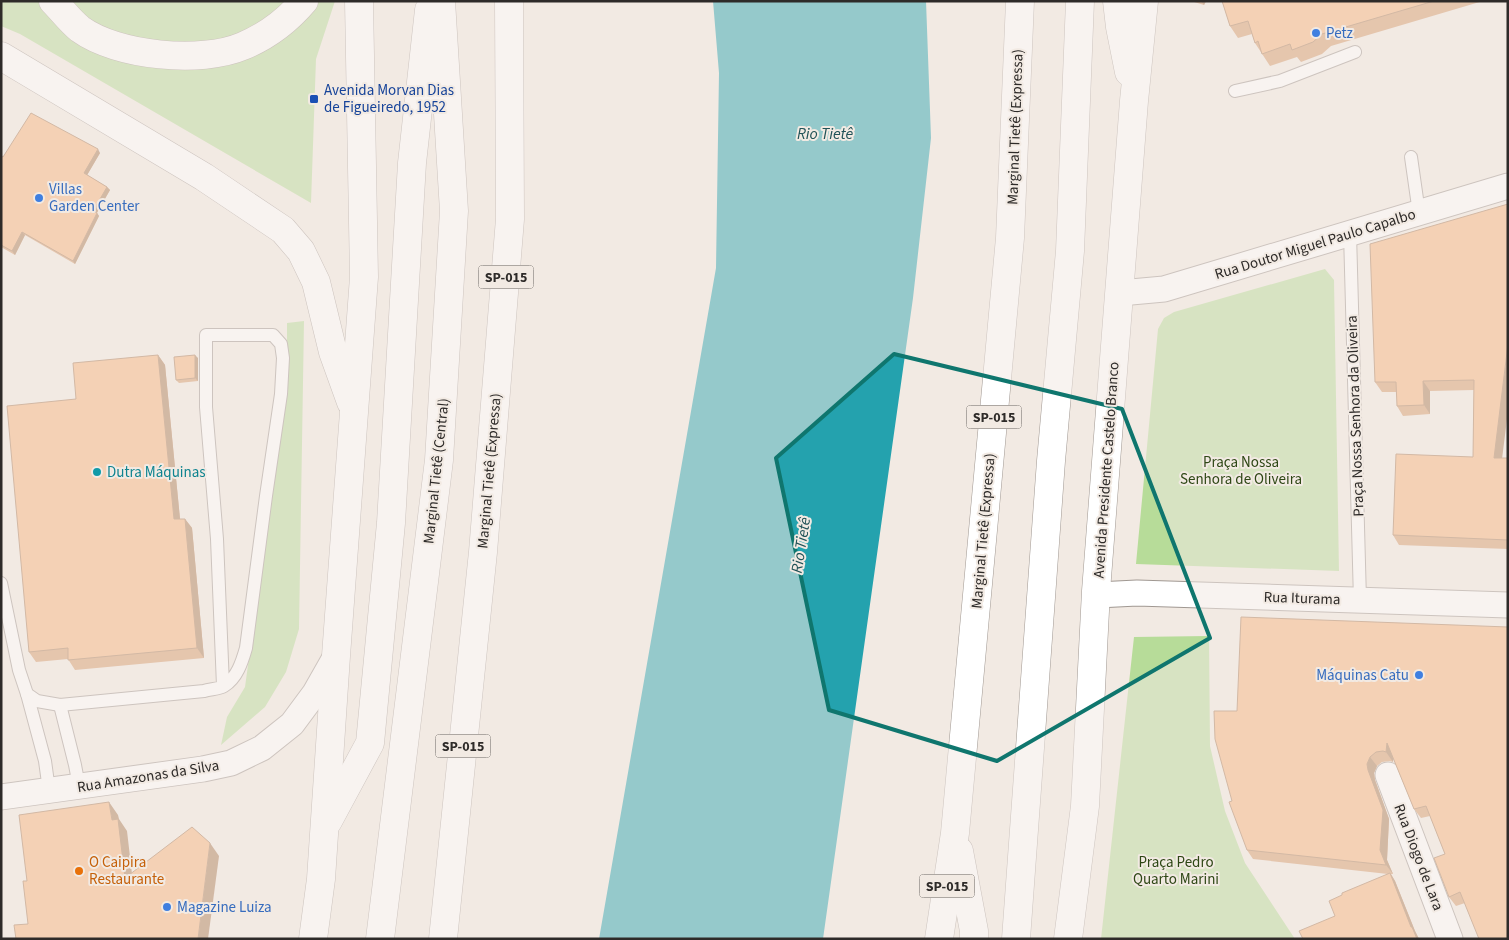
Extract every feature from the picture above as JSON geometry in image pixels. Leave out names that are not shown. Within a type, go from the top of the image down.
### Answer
[{"type":"highway","points":[[53,1],[80,29],[113,46],[153,54],[183,55],[213,54],[241,47],[270,33],[304,1]]},
{"type":"highway","points":[[313,939],[321,879],[364,277],[359,1]]},
{"type":"highway","points":[[324,828],[370,743],[391,523],[412,163],[430,1]]},
{"type":"highway","name":"Marginal Tietê (Central)","points":[[380,939],[439,460],[454,211],[441,1]]},
{"type":"highway","name":"Marginal Tietê (Expressa)","points":[[442,939],[483,552],[510,219],[509,1]]},
{"type":"highway","name":"Marginal Tietê (Expressa)","points":[[939,939],[955,833],[1010,238],[1020,1]]},
{"type":"highway","points":[[1016,939],[1051,461],[1070,251],[1080,1]]},
{"type":"highway","points":[[1117,1],[1134,101]]},
{"type":"highway","name":"Avenida Presidente Castelo Branco","points":[[1068,939],[1085,806],[1096,595],[1134,101],[1144,1]]},
{"type":"highway","points":[[1,56],[204,177],[283,230],[301,251],[316,282],[333,352],[354,410]]},
{"type":"highway","points":[[955,833],[974,930],[974,939]]},
{"type":"street","name":"Rua Doutor Miguel Paulo Capalbo","points":[[1120,293],[1164,290],[1508,186]]},
{"type":"street","name":"Rua Iturama","points":[[1096,595],[1137,593],[1508,605]]},
{"type":"street","name":"Rua Amazonas da Silva","points":[[1,797],[203,769],[231,763],[262,748],[292,724],[315,693],[336,656]]},
{"type":"street","name":"Rua Diogo de Lara","points":[[1388,775],[1450,939]]},
{"type":"lane","points":[[1235,91],[1280,81],[1355,52]]},
{"type":"lane","points":[[1411,157],[1419,212]]},
{"type":"lane","name":"Praça Nossa Senhora da Oliveira","points":[[1350,234],[1360,600]]},
{"type":"lane","points":[[27,694],[37,701],[60,704],[204,691],[223,686],[242,664],[281,394],[283,358],[281,344],[274,335],[206,334],[206,407],[217,539],[223,686]]},
{"type":"lane","points":[[1,583],[19,670],[45,761],[49,790]]},
{"type":"lane","points":[[60,704],[79,786]]},
{"type":"highlighted area","points":[[894,354],[1122,409],[1210,638],[997,761],[829,710],[776,458]]},
{"type":"green space","points":[[1,1],[335,1],[316,59],[311,203],[20,34],[1,26]]},
{"type":"green space","name":"Praça Nossa Senhora de Oliveira","points":[[1325,269],[1334,280],[1339,571],[1136,564],[1158,329],[1164,318],[1174,312]]},
{"type":"green space","points":[[304,321],[299,629],[286,672],[265,707],[221,745],[227,717],[245,687],[287,380],[287,323]]},
{"type":"green space","name":"Praça Pedro Quarto Marini","points":[[1209,636],[1210,746],[1225,811],[1245,863],[1295,939],[1101,939],[1134,637]]},
{"type":"water","name":"Rio Tietê","points":[[713,1],[926,1],[931,138],[913,298],[823,939],[599,939],[716,268],[719,73]]},
{"type":"building","name":"Petz","points":[[1222,1],[1434,1],[1322,34],[1313,42],[1292,50],[1290,44],[1262,54],[1258,41],[1255,43],[1248,21],[1230,26]]},
{"type":"building","points":[[31,113],[98,149],[84,173],[107,187],[93,211],[97,213],[73,261],[22,232],[12,251],[1,245],[1,156],[3,157]]},
{"type":"building","points":[[1508,204],[1508,344],[1494,458],[1508,458],[1508,540],[1393,535],[1396,454],[1473,457],[1474,380],[1423,381],[1424,405],[1397,406],[1396,382],[1375,382],[1370,244]]},
{"type":"building","name":"Dutra Máquinas","points":[[158,355],[174,519],[185,519],[197,648],[68,660],[68,648],[29,652],[7,406],[76,399],[73,363]]},
{"type":"building","points":[[195,355],[195,378],[176,380],[174,357]]},
{"type":"building","points":[[1241,617],[1508,627],[1508,939],[1479,939],[1460,892],[1449,897],[1434,858],[1445,854],[1426,806],[1414,809],[1387,743],[1386,752],[1376,752],[1370,757],[1367,764],[1383,810],[1380,850],[1386,865],[1247,850],[1229,802],[1232,801],[1215,739],[1214,711],[1237,711]]},
{"type":"building","points":[[109,802],[112,820],[118,819],[125,878],[192,827],[210,843],[198,939],[16,939],[14,925],[28,924],[23,881],[27,881],[19,815]]},
{"type":"building","points":[[1390,873],[1417,939],[1303,939],[1299,931],[1335,916],[1329,901],[1342,895],[1342,893]]},
{"type":"place","name":"Petz","points":[[1316,33]]},
{"type":"place","name":"Avenida Morvan Dias de Figueiredo, 1952","points":[[314,99]]},
{"type":"place","name":"Villas Garden Center","points":[[39,198]]},
{"type":"place","name":"Dutra Máquinas","points":[[97,472]]},
{"type":"place","name":"Máquinas Catu","points":[[1419,675]]},
{"type":"place","name":"O Caipira Restaurante","points":[[79,871]]},
{"type":"place","name":"Magazine Luiza","points":[[167,907]]}]
